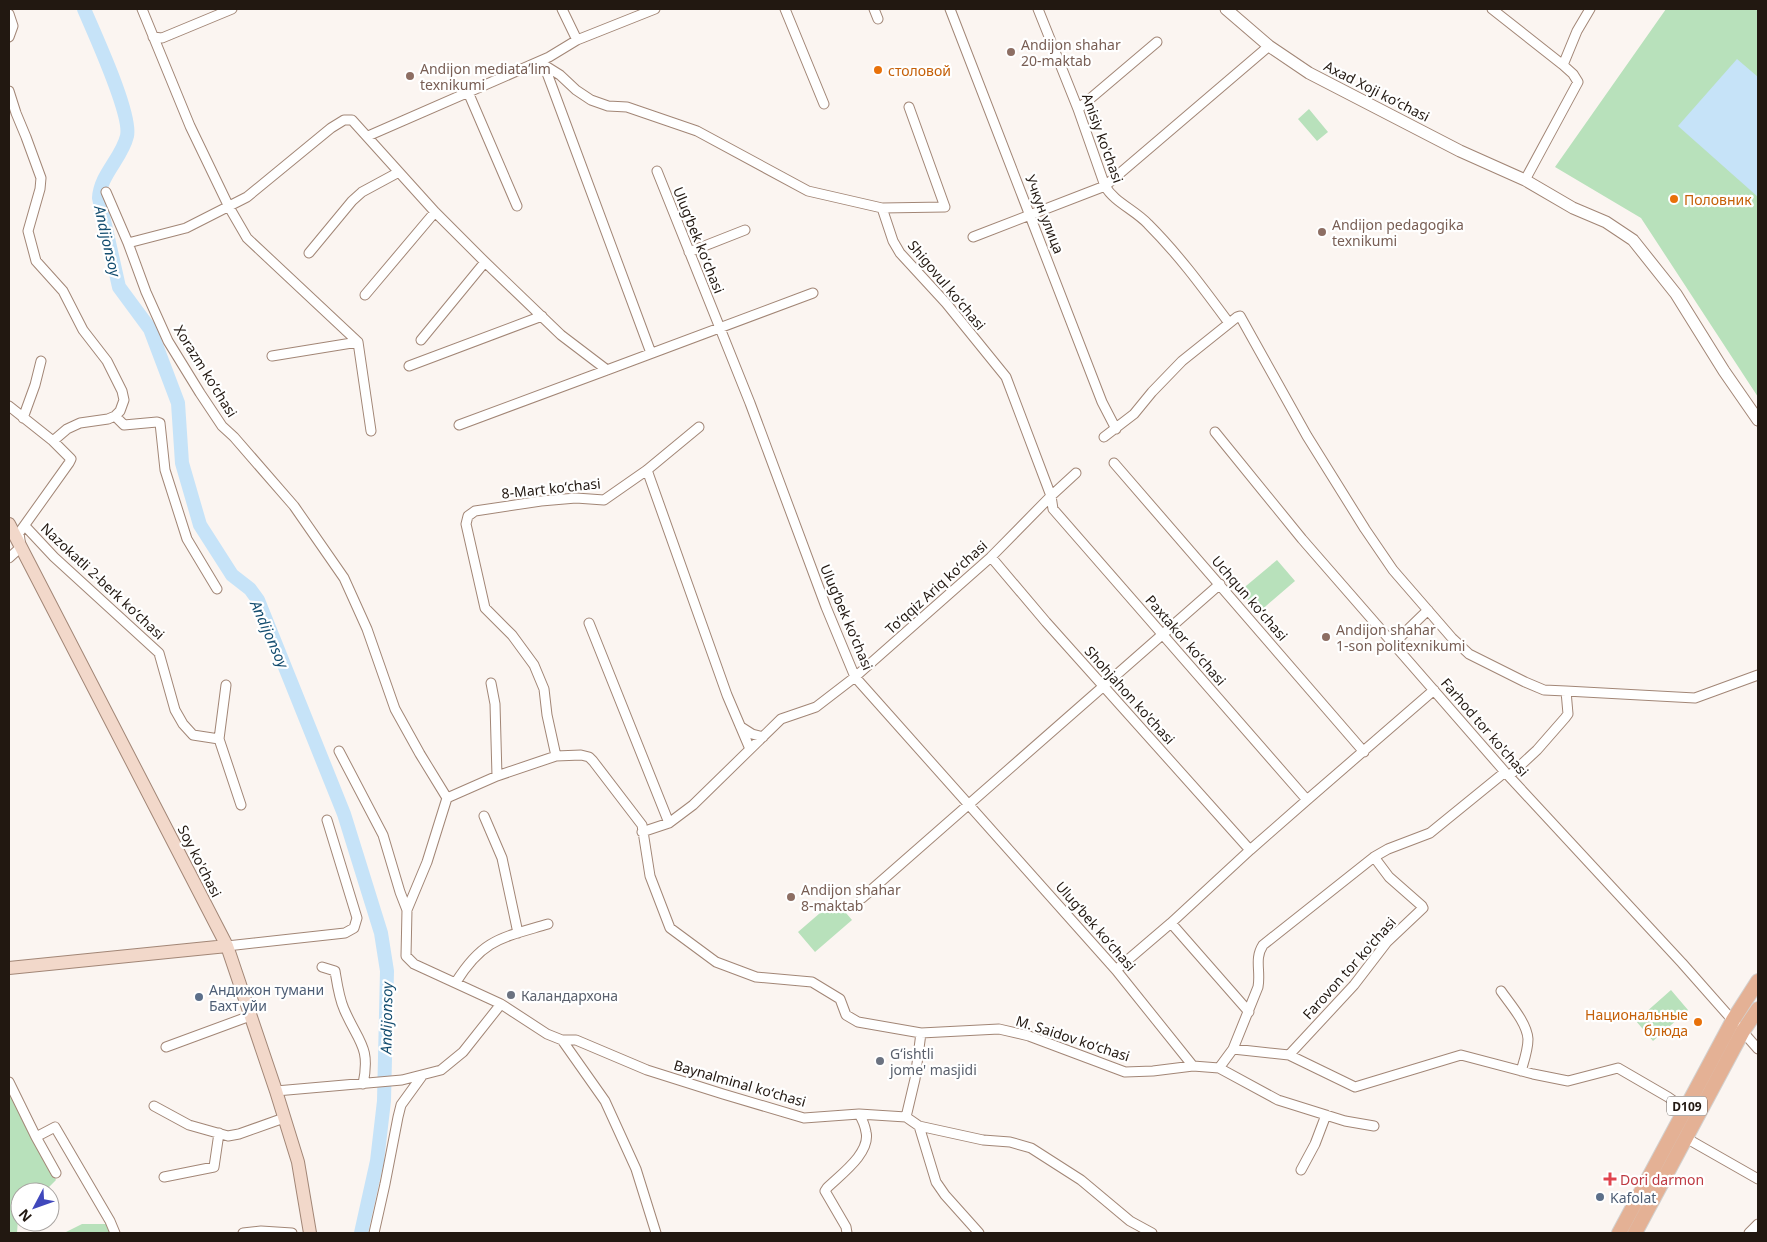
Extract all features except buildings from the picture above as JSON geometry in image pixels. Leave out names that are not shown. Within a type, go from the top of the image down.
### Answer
[{"type":"main road","name":"Soy ko'chasi","points":[[9,524],[227,946],[298,1162],[310,1233]]},
{"type":"main road","points":[[9,968],[227,946]]},
{"type":"main road","name":"D109","points":[[1618,1233],[1733,1020],[1758,981]]},
{"type":"main road","name":"D109","points":[[1635,1233],[1758,1009]]},
{"type":"street","points":[[142,9],[190,126],[229,207],[247,238],[358,342],[372,431]]},
{"type":"street","points":[[153,37],[162,38],[232,9]]},
{"type":"street","points":[[562,9],[577,40]]},
{"type":"street","points":[[368,136],[468,92],[543,62],[577,40],[655,9]]},
{"type":"street","points":[[785,9],[824,104]]},
{"type":"street","points":[[874,9],[878,19]]},
{"type":"street","name":"Учкун улица","points":[[950,9],[1102,402],[1116,429]]},
{"type":"street","name":"Anisiy ko'chasi","points":[[1038,9],[1078,109],[1109,194],[1146,221],[1177,253],[1229,324]]},
{"type":"street","name":"Axad Xoji koʻchasi","points":[[1226,9],[1269,46],[1316,77],[1460,151],[1525,180],[1573,208],[1606,222],[1633,240],[1676,294],[1724,371],[1758,420]]},
{"type":"street","points":[[1492,9],[1563,65],[1573,74],[1578,82],[1525,180]]},
{"type":"street","points":[[1563,65],[1577,31],[1590,9]]},
{"type":"street","points":[[9,14],[13,26],[9,37]]},
{"type":"street","points":[[1078,109],[1157,42]]},
{"type":"street","points":[[973,237],[1105,186],[1269,46]]},
{"type":"street","points":[[543,62],[591,100],[608,106],[627,107],[697,131],[808,191],[882,208],[945,207],[908,107]]},
{"type":"street","points":[[543,62],[651,353]]},
{"type":"street","points":[[9,91],[41,178],[40,190],[28,231],[36,261],[63,291],[83,330],[107,361],[122,391],[124,400],[120,411],[115,416],[108,419],[80,423],[67,429],[53,441]]},
{"type":"street","points":[[468,92],[517,206]]},
{"type":"street","points":[[128,244],[186,228],[247,198],[331,128],[344,120],[352,120],[435,212],[485,262],[561,335],[608,370]]},
{"type":"street","name":"Ulugʻbek koʻchasi","points":[[657,171],[721,328],[826,607],[855,677],[1116,970],[1193,1066]]},
{"type":"street","points":[[309,253],[352,201],[362,192],[399,172]]},
{"type":"street","name":"Xorazm koʻchasi","points":[[106,192],[168,341],[222,426],[234,437],[294,506],[344,578],[367,630],[395,709],[420,754],[448,798]]},
{"type":"street","name":"Shigovul koʻchasi","points":[[882,208],[893,241],[900,253],[946,303],[1006,377],[1051,496]]},
{"type":"street","points":[[365,296],[435,212]]},
{"type":"street","points":[[690,252],[745,230]]},
{"type":"street","points":[[421,340],[485,262]]},
{"type":"street","points":[[459,425],[814,293]]},
{"type":"street","points":[[410,366],[542,316]]},
{"type":"street","points":[[1104,437],[1134,414],[1182,361],[1237,316],[1240,316],[1307,436],[1365,529],[1393,570],[1452,638],[1469,654],[1544,690],[1695,698],[1758,675]]},
{"type":"street","points":[[272,356],[358,342]]},
{"type":"street","points":[[23,418],[36,385],[41,361]]},
{"type":"street","points":[[9,406],[53,441],[71,459],[19,533],[21,547],[9,558]]},
{"type":"street","points":[[115,416],[124,424],[160,423],[165,470],[187,539],[217,588]]},
{"type":"street","name":"8-Mart koʻchasi","points":[[556,756],[547,715],[544,689],[534,665],[512,635],[485,608],[466,524],[468,516],[475,511],[541,501],[576,498],[604,500],[647,470],[699,427]]},
{"type":"street","name":"Farhod tor ko'chasi","points":[[1215,432],[1302,539],[1507,774],[1758,1049]]},
{"type":"street","name":"Uchqun koʻchasi","points":[[1114,463],[1364,752]]},
{"type":"street","points":[[647,470],[727,695],[750,749]]},
{"type":"street","name":"Toʻqqiz Ariq koʻchasi","points":[[642,832],[669,823],[693,805],[782,719],[816,707],[855,677],[991,556],[1076,473]]},
{"type":"street","name":"Paxtakor koʻchasi","points":[[1051,496],[1053,509],[1306,800]]},
{"type":"street","name":"Nazokatli 2-berk koʻchasi","points":[[24,526],[54,557],[159,653],[175,710],[183,724],[193,735],[219,739]]},
{"type":"street","name":"Shohjahon ko'chasi","points":[[991,556],[1046,622],[1250,850]]},
{"type":"street","points":[[862,898],[1220,584]]},
{"type":"street","points":[[1394,643],[1428,610]]},
{"type":"street","points":[[589,623],[669,823]]},
{"type":"street","points":[[491,683],[494,704],[497,776]]},
{"type":"street","points":[[226,685],[219,739],[241,805]]},
{"type":"street","points":[[1116,970],[1171,923],[1306,800],[1434,690]]},
{"type":"street","points":[[1374,1126],[1345,1121],[1278,1100],[1219,1068],[1233,1049],[1258,987],[1260,979],[1258,953],[1263,945],[1374,857],[1388,849],[1430,834],[1537,750],[1568,714],[1566,691]]},
{"type":"street","points":[[740,726],[752,734],[763,737]]},
{"type":"street","points":[[339,751],[383,835],[407,910]]},
{"type":"street","name":"M. Saidov koʻchasi","points":[[448,798],[497,776],[556,756],[581,755],[589,757],[642,825],[650,876],[670,928],[716,962],[756,977],[812,982],[840,999],[846,1015],[858,1022],[921,1033],[999,1029],[1029,1036],[1125,1072],[1193,1066],[1219,1068]]},
{"type":"street","points":[[407,910],[427,862],[448,798]]},
{"type":"street","points":[[484,816],[502,858],[518,933]]},
{"type":"street","points":[[227,946],[345,933],[354,928],[357,918],[327,820]]},
{"type":"street","name":"Farovon tor ko'chasi","points":[[1289,1055],[1354,984],[1386,942],[1422,908],[1402,887],[1389,877],[1374,857]]},
{"type":"street","name":"Baynalminal koʻchasi","points":[[407,910],[406,956],[414,964],[502,1004],[547,1034],[562,1040],[576,1040],[647,1070],[804,1118],[860,1114],[906,1117]]},
{"type":"street","points":[[1171,923],[1249,1012]]},
{"type":"street","points":[[456,982],[478,953],[493,942],[548,924]]},
{"type":"street","points":[[322,967],[335,971],[344,1008],[365,1050],[366,1084]]},
{"type":"street","points":[[1501,991],[1518,1014],[1528,1038],[1521,1071]]},
{"type":"street","points":[[276,1091],[402,1080],[441,1070],[463,1052],[502,1004]]},
{"type":"street","points":[[166,1047],[250,1016]]},
{"type":"street","points":[[921,1033],[915,1079],[906,1117],[919,1126],[983,1140],[1010,1142],[1030,1148],[1081,1180],[1141,1231],[1152,1233]]},
{"type":"street","points":[[562,1040],[605,1101],[636,1169],[656,1233]]},
{"type":"street","points":[[1233,1049],[1289,1055],[1355,1087],[1461,1055],[1568,1081],[1618,1068],[1685,1109]]},
{"type":"street","points":[[374,1233],[401,1106],[422,1076]]},
{"type":"street","points":[[9,1082],[56,1173]]},
{"type":"street","points":[[154,1106],[189,1125],[228,1136],[284,1118]]},
{"type":"street","points":[[847,1233],[846,1227],[825,1191],[856,1160],[866,1145],[867,1133],[860,1114]]},
{"type":"street","points":[[1301,1170],[1315,1144],[1326,1115]]},
{"type":"street","points":[[919,1126],[936,1182],[979,1233]]},
{"type":"street","points":[[36,1136],[55,1128],[110,1221],[115,1233]]},
{"type":"street","points":[[164,1177],[214,1167],[219,1133]]},
{"type":"street","points":[[1686,1138],[1758,1178]]},
{"type":"street","points":[[1749,1233],[1758,1224]]},
{"type":"street","points":[[243,1233],[261,1231],[292,1233]]},
{"type":"green space","points":[[1666,9],[1758,9],[1758,397],[1641,218],[1555,167]]},
{"type":"green space","points":[[1309,109],[1328,132],[1317,141],[1298,119]]},
{"type":"green space","points":[[1277,560],[1295,581],[1259,612],[1240,591]]},
{"type":"green space","points":[[835,900],[852,920],[815,952],[798,932]]},
{"type":"green space","points":[[1671,990],[1688,1010],[1653,1041],[1636,1021]]},
{"type":"green space","points":[[9,1091],[56,1180],[54,1182],[10,1182],[10,1232],[17,1232],[9,1233]]},
{"type":"green space","points":[[82,1224],[107,1224],[111,1233],[64,1233]]},
{"type":"water","points":[[1737,59],[1758,77],[1758,197],[1678,126]]},
{"type":"waterway","name":"Andijonsoy","points":[[84,9],[111,73],[124,110],[127,125],[127,136],[121,152],[103,182],[99,198],[119,287],[150,329],[178,403],[182,463],[200,525],[232,575],[250,589],[258,600],[344,814],[381,933],[387,971],[384,1101],[377,1161],[361,1233]]},
{"type":"place","name":"Andijon shahar 20-maktab","points":[[1011,52]]},
{"type":"place","name":"столовой","points":[[878,70]]},
{"type":"place","name":"Andijon mediataʼlim texnikumi","points":[[410,76]]},
{"type":"place","name":"Половник","points":[[1674,199]]},
{"type":"place","name":"Andijon pedagogika texnikumi","points":[[1322,232]]},
{"type":"place","name":"Andijon shahar 1-son politexnikumi","points":[[1326,637]]},
{"type":"place","name":"Andijon shahar 8-maktab","points":[[791,897]]},
{"type":"place","name":"Каландархона","points":[[511,995]]},
{"type":"place","name":"Андижон тумани Бахт уйи","points":[[199,997]]},
{"type":"place","name":"Национальные блюда","points":[[1698,1022]]},
{"type":"place","name":"Gʻishtli jome' masjidi","points":[[880,1061]]},
{"type":"place","name":"Dori darmon","points":[[1610,1179]]},
{"type":"place","name":"Kafolat","points":[[1600,1197]]}]
